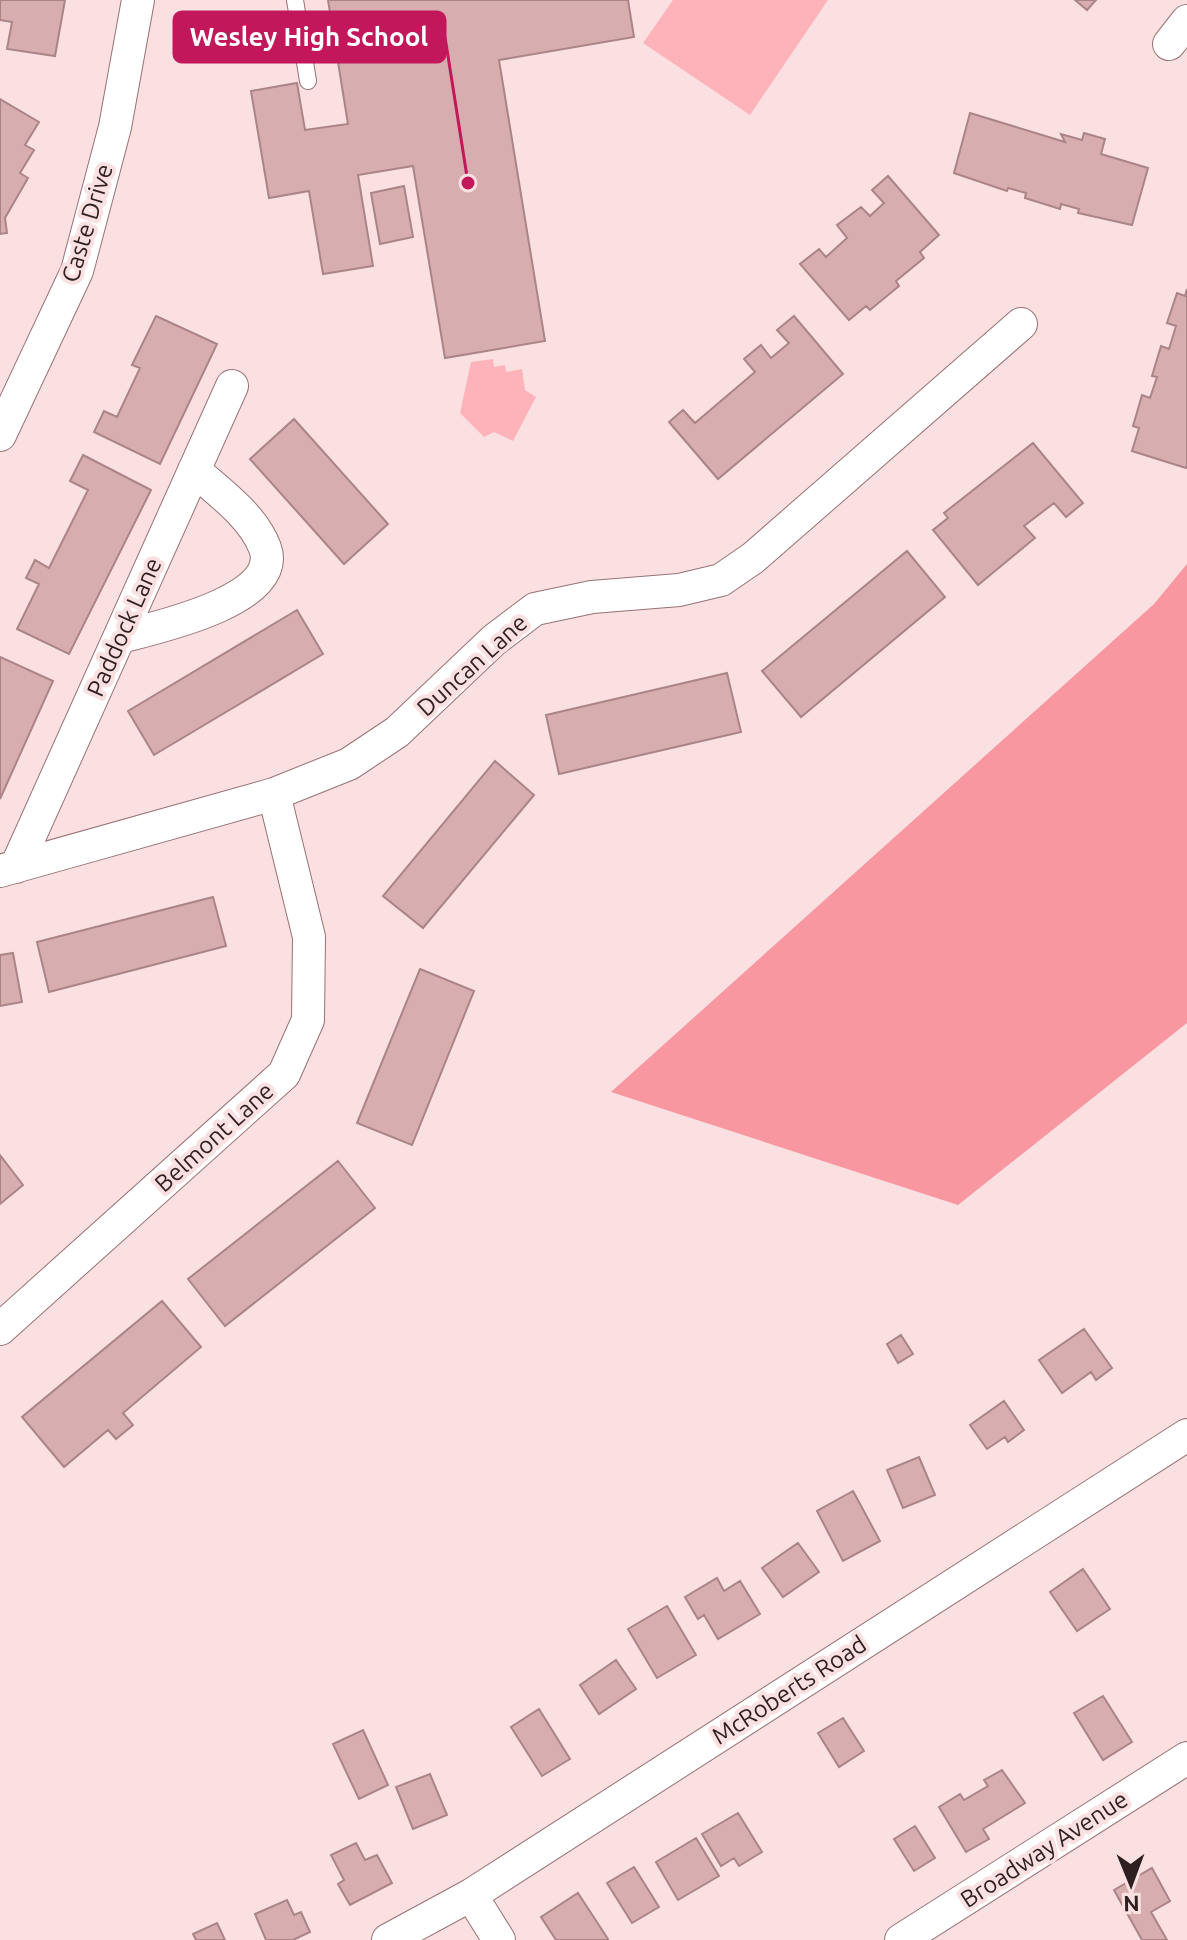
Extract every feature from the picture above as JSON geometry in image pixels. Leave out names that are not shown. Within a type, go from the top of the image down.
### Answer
[{"type":"street","name":"Caste Drive","points":[[0,435],[11,379],[77,271],[115,127],[138,0]]},
{"type":"street","name":"Duncan Lane","points":[[8,869],[274,794],[349,764],[397,732],[494,640],[535,609],[592,597],[679,590],[721,580],[753,558],[1021,324]]},
{"type":"street","name":"Paddock Lane","points":[[8,869],[120,637],[232,386]]},
{"type":"street","points":[[120,637],[203,614],[259,582],[267,571],[268,558],[260,537],[242,514],[194,470]]},
{"type":"street","name":"Belmont Lane","points":[[0,1329],[284,1074],[308,1020],[309,937],[274,794]]},
{"type":"street","name":"McRoberts Road","points":[[388,1940],[471,1895],[1187,1435]]},
{"type":"street","name":"Broadway Avenue","points":[[901,1940],[1187,1758]]},
{"type":"street","points":[[471,1895],[499,1940]]},
{"type":"lane","points":[[295,0],[308,81]]},
{"type":"shaded area","points":[[673,0],[828,0],[750,115],[643,43]]},
{"type":"shaded area","points":[[493,359],[494,367],[505,365],[506,372],[522,369],[525,390],[536,397],[513,441],[494,432],[484,437],[460,413],[471,362]]},
{"type":"shaded area","points":[[1187,564],[1187,1023],[958,1205],[611,1092],[1154,604]]},
{"type":"building","points":[[0,0],[65,0],[55,56],[7,49],[12,22],[0,20]]},
{"type":"building","points":[[328,0],[628,0],[634,37],[499,60],[545,341],[445,358],[413,166],[358,175],[373,266],[323,274],[309,191],[269,198],[251,91],[297,83],[305,130],[348,124]]},
{"type":"building","points":[[1075,0],[1096,0],[1087,10]]},
{"type":"building","points":[[0,99],[39,122],[25,145],[34,150],[20,173],[28,178],[5,218],[7,233],[0,234]]},
{"type":"building","points":[[970,113],[1065,142],[1061,134],[1082,140],[1084,133],[1105,139],[1101,154],[1148,168],[1132,225],[1078,213],[1079,209],[1061,204],[1060,209],[1025,198],[1026,193],[1008,188],[1007,191],[954,173]]},
{"type":"building","points":[[888,176],[939,235],[920,252],[924,258],[896,281],[899,286],[870,310],[866,306],[849,320],[800,264],[819,249],[826,257],[847,238],[837,225],[861,207],[870,216],[884,203],[872,190]]},
{"type":"building","points":[[404,186],[413,237],[380,244],[371,193]]},
{"type":"building","points":[[1187,289],[1186,468],[1132,451],[1139,428],[1133,426],[1142,395],[1150,398],[1157,377],[1152,376],[1161,346],[1169,349],[1176,326],[1167,323],[1177,293],[1185,296]]},
{"type":"building","points":[[156,316],[217,344],[160,464],[94,432],[104,411],[117,417],[140,368],[132,365]]},
{"type":"building","points":[[794,316],[843,374],[718,479],[669,422],[683,410],[695,423],[755,372],[744,359],[761,345],[771,358],[789,343],[777,330]]},
{"type":"building","points":[[294,419],[388,524],[344,564],[250,459]]},
{"type":"building","points":[[1033,443],[1083,503],[1066,517],[1054,503],[1024,526],[1035,538],[978,585],[933,530],[948,518],[944,513]]},
{"type":"building","points":[[83,455],[151,490],[69,654],[17,629],[39,584],[26,578],[35,560],[49,568],[88,490],[70,481]]},
{"type":"building","points":[[907,551],[945,597],[801,717],[762,671]]},
{"type":"building","points":[[297,610],[323,654],[154,755],[128,711]]},
{"type":"building","points":[[0,657],[53,681],[0,799]]},
{"type":"building","points":[[727,673],[741,732],[559,774],[546,715]]},
{"type":"building","points":[[495,761],[534,795],[423,928],[383,896]]},
{"type":"building","points":[[213,897],[226,946],[49,992],[37,942]]},
{"type":"building","points":[[13,953],[22,1002],[0,1006],[0,955]]},
{"type":"building","points":[[420,969],[474,991],[412,1145],[357,1123]]},
{"type":"building","points":[[0,1155],[23,1185],[0,1204]]},
{"type":"building","points":[[338,1161],[375,1208],[225,1326],[188,1279]]},
{"type":"building","points":[[162,1301],[201,1347],[123,1413],[133,1425],[116,1439],[108,1430],[64,1467],[22,1417]]},
{"type":"building","points":[[1084,1329],[1112,1368],[1096,1380],[1091,1372],[1062,1393],[1039,1360]]},
{"type":"building","points":[[901,1335],[913,1354],[898,1363],[887,1344]]},
{"type":"building","points":[[1004,1401],[1024,1430],[1008,1442],[1005,1437],[987,1449],[970,1425]]},
{"type":"building","points":[[919,1457],[935,1495],[903,1508],[887,1470]]},
{"type":"building","points":[[853,1491],[880,1541],[843,1561],[817,1511]]},
{"type":"building","points":[[798,1543],[819,1572],[783,1597],[762,1568]]},
{"type":"building","points":[[1083,1569],[1110,1609],[1077,1631],[1050,1592]]},
{"type":"building","points":[[717,1578],[724,1591],[740,1581],[760,1614],[718,1639],[704,1615],[698,1619],[685,1597]]},
{"type":"building","points":[[667,1606],[696,1655],[657,1678],[628,1629]]},
{"type":"building","points":[[616,1660],[636,1689],[599,1714],[580,1685]]},
{"type":"building","points":[[1103,1696],[1132,1742],[1103,1760],[1074,1713]]},
{"type":"building","points":[[539,1709],[570,1759],[542,1776],[511,1727]]},
{"type":"building","points":[[843,1718],[864,1751],[839,1767],[818,1733]]},
{"type":"building","points":[[363,1730],[388,1785],[359,1799],[333,1744]]},
{"type":"building","points":[[1002,1770],[1025,1803],[983,1829],[989,1839],[966,1852],[939,1807],[960,1794],[964,1800],[988,1786],[984,1780]]},
{"type":"building","points":[[430,1774],[447,1815],[413,1829],[396,1787]]},
{"type":"building","points":[[738,1813],[762,1852],[739,1866],[734,1858],[721,1866],[702,1834]]},
{"type":"building","points":[[915,1826],[935,1858],[914,1871],[894,1839]]},
{"type":"building","points":[[696,1838],[719,1876],[678,1900],[656,1862]]},
{"type":"building","points":[[356,1843],[365,1860],[377,1855],[392,1883],[350,1905],[338,1884],[344,1880],[331,1855]]},
{"type":"building","points":[[634,1867],[659,1907],[632,1923],[607,1883]]},
{"type":"building","points":[[1152,1868],[1170,1901],[1151,1912],[1167,1940],[1142,1940],[1114,1890]]},
{"type":"building","points":[[578,1893],[608,1939],[556,1940],[541,1917]]},
{"type":"building","points":[[287,1900],[294,1915],[301,1912],[310,1932],[293,1940],[266,1940],[255,1914]]},
{"type":"building","points":[[217,1923],[225,1940],[196,1940],[193,1934]]},
{"type":"place","name":"Wesley High School","points":[[468,183]]}]
